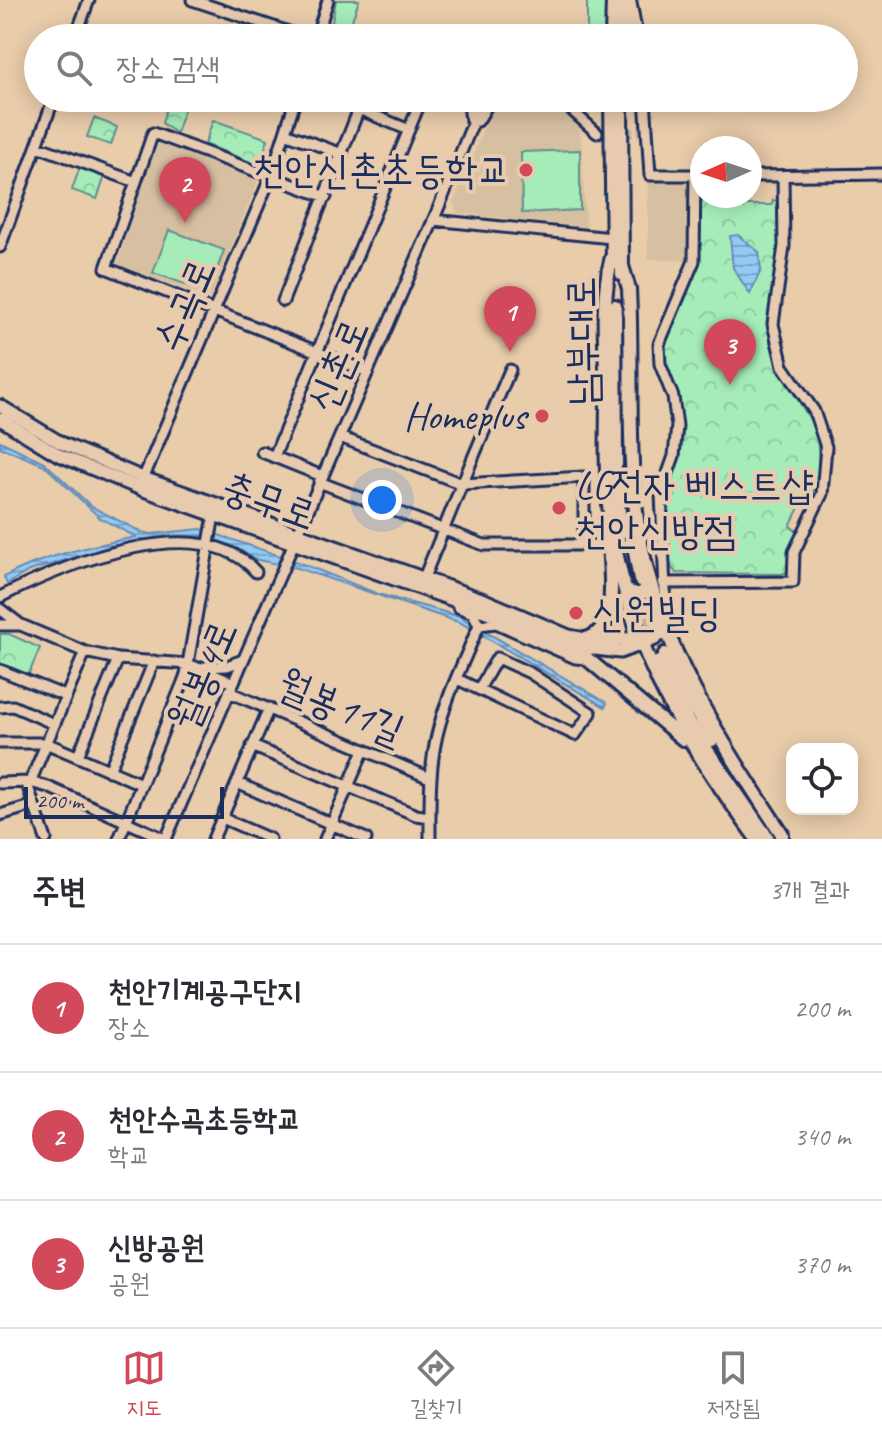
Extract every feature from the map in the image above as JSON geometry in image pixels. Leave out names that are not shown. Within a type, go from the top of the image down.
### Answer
[{"type":"highway","points":[[612,24],[613,0]]},
{"type":"highway","points":[[623,24],[626,0]]},
{"type":"highway","points":[[626,0],[632,24]]},
{"type":"highway","name":"남부대로","points":[[611,112],[616,476],[622,542],[642,584]]},
{"type":"highway","name":"남부대로","points":[[621,112],[622,266],[630,316],[635,504],[642,584]]},
{"type":"highway","points":[[612,257],[608,272],[606,344],[609,504],[607,622],[595,637],[577,643],[588,659],[689,743],[757,839]]},
{"type":"highway","points":[[609,504],[642,584],[662,619],[662,658],[689,743]]},
{"type":"highway","points":[[642,584],[640,641],[662,658],[710,721],[782,834],[781,839]]},
{"type":"highway","points":[[662,658],[689,724],[768,839]]},
{"type":"highway","points":[[662,658],[694,712],[781,839]]},
{"type":"main road","name":"충무로","points":[[0,406],[61,443],[214,515],[577,643],[609,652],[664,636]]},
{"type":"main road","name":"충무로","points":[[0,419],[57,454],[141,483],[291,543],[487,601],[577,643]]},
{"type":"street","points":[[80,24],[89,0]]},
{"type":"street","points":[[320,24],[328,0]]},
{"type":"street","points":[[198,1],[266,24]]},
{"type":"street","points":[[0,247],[49,112]]},
{"type":"street","name":"수곡로","points":[[141,483],[271,176],[292,112]]},
{"type":"street","points":[[283,301],[358,112]]},
{"type":"street","points":[[366,112],[409,130]]},
{"type":"street","points":[[274,457],[416,112]]},
{"type":"street","points":[[470,112],[470,129]]},
{"type":"street","name":"신촌로","points":[[291,543],[433,220],[475,112]]},
{"type":"street","points":[[470,129],[482,112]]},
{"type":"street","points":[[574,112],[597,133]]},
{"type":"street","points":[[644,112],[643,133],[648,173],[690,175]]},
{"type":"street","points":[[326,197],[153,133],[106,268],[368,372]]},
{"type":"street","points":[[285,133],[342,154]]},
{"type":"street","points":[[37,146],[136,182]]},
{"type":"street","points":[[762,176],[882,174]]},
{"type":"street","points":[[642,584],[793,582],[794,552],[822,494],[826,469],[822,431],[783,366],[773,324],[784,246],[783,176]]},
{"type":"street","points":[[642,584],[661,493],[674,456],[677,426],[673,397],[660,364],[659,344],[694,261],[695,208]]},
{"type":"street","points":[[433,220],[612,238]]},
{"type":"street","points":[[423,580],[510,370]]},
{"type":"street","points":[[340,437],[462,484],[584,477],[584,545]]},
{"type":"street","points":[[262,452],[444,532],[484,545],[609,545]]},
{"type":"street","points":[[119,839],[193,666],[214,515]]},
{"type":"street","points":[[0,597],[59,571],[113,555],[179,541],[209,543],[240,558],[256,572]]},
{"type":"street","name":"월봉4로","points":[[165,839],[291,543]]},
{"type":"street","points":[[353,565],[473,613],[479,625],[436,736],[430,778],[430,839]]},
{"type":"street","points":[[642,584],[663,599],[675,642],[710,721]]},
{"type":"street","points":[[662,619],[663,599]]},
{"type":"street","points":[[0,609],[21,625],[85,652],[118,659],[193,666],[227,666],[243,660]]},
{"type":"street","points":[[479,625],[496,623],[575,658],[588,659]]},
{"type":"street","points":[[0,625],[21,625]]},
{"type":"street","points":[[46,839],[28,787],[85,652]]},
{"type":"street","points":[[457,679],[575,735],[591,713],[530,673],[497,658],[479,689]]},
{"type":"street","points":[[78,756],[118,659]]},
{"type":"street","points":[[109,771],[154,661]]},
{"type":"street","name":"월봉11길","points":[[193,666],[269,708],[430,778]]},
{"type":"street","points":[[0,670],[65,696]]},
{"type":"street","points":[[0,707],[13,706],[54,724]]},
{"type":"street","points":[[213,839],[269,708]]},
{"type":"street","points":[[0,743],[46,743],[141,784]]},
{"type":"street","points":[[252,746],[416,815],[430,817]]},
{"type":"street","points":[[325,839],[364,750]]},
{"type":"street","points":[[0,783],[30,782],[165,839]]},
{"type":"street","points":[[237,783],[366,839]]},
{"type":"street","points":[[0,815],[34,805]]},
{"type":"street","points":[[222,818],[270,839]]},
{"type":"shaded area","name":"천안신촌초등학교","points":[[491,112],[565,112],[580,127],[586,227],[457,213],[453,203]]},
{"type":"shaded area","points":[[160,144],[255,178],[257,184],[210,298],[117,265],[154,147]]},
{"type":"shaded area","points":[[648,180],[689,180],[689,261],[648,259]]},
{"type":"green space","points":[[336,0],[359,0],[351,24],[332,24]]},
{"type":"green space","points":[[587,0],[605,0],[605,24],[587,24]]},
{"type":"green space","points":[[165,112],[183,112],[176,133],[162,123]]},
{"type":"green space","points":[[94,118],[117,127],[111,145],[87,137]]},
{"type":"green space","points":[[213,120],[268,139],[261,162],[255,164],[205,144]]},
{"type":"green space","points":[[580,150],[580,210],[522,213],[521,152]]},
{"type":"green space","points":[[80,167],[105,176],[97,199],[72,190]]},
{"type":"green space","points":[[773,200],[780,202],[780,260],[772,302],[770,342],[777,365],[817,431],[820,485],[815,484],[813,493],[807,491],[790,526],[798,532],[791,549],[788,571],[782,574],[676,573],[670,565],[664,495],[677,451],[662,345],[693,273],[698,208],[762,208],[762,205],[772,205]]},
{"type":"green space","points":[[169,230],[224,250],[209,292],[153,273]]},
{"type":"green space","points":[[0,634],[9,634],[40,648],[28,676],[0,666]]},
{"type":"water","points":[[738,235],[759,252],[761,270],[750,294],[733,268],[730,236]]},
{"type":"water","points":[[0,441],[44,462],[92,507],[141,532],[151,534],[201,529],[298,562],[378,594],[459,616],[607,703],[605,707],[461,623],[297,568],[253,559],[200,536],[116,545],[29,571],[7,584],[4,577],[35,563],[136,537],[100,518],[44,465],[0,447]]},
{"type":"tunnel","points":[[597,133],[639,133]]},
{"type":"tunnel","points":[[632,582],[659,662]]},
{"type":"place","name":"천안신촌초등학교","points":[[526,170]]},
{"type":"place","name":"천안수곡초등학교","points":[[185,223]]},
{"type":"place","name":"천안기계공구단지","points":[[510,352]]},
{"type":"place","name":"신방공원","points":[[730,385]]},
{"type":"place","name":"Homeplus","points":[[542,416]]},
{"type":"place","name":"LG전자 베스트샵 천안신방점","points":[[559,508]]},
{"type":"place","name":"신원빌딩","points":[[576,613]]}]
